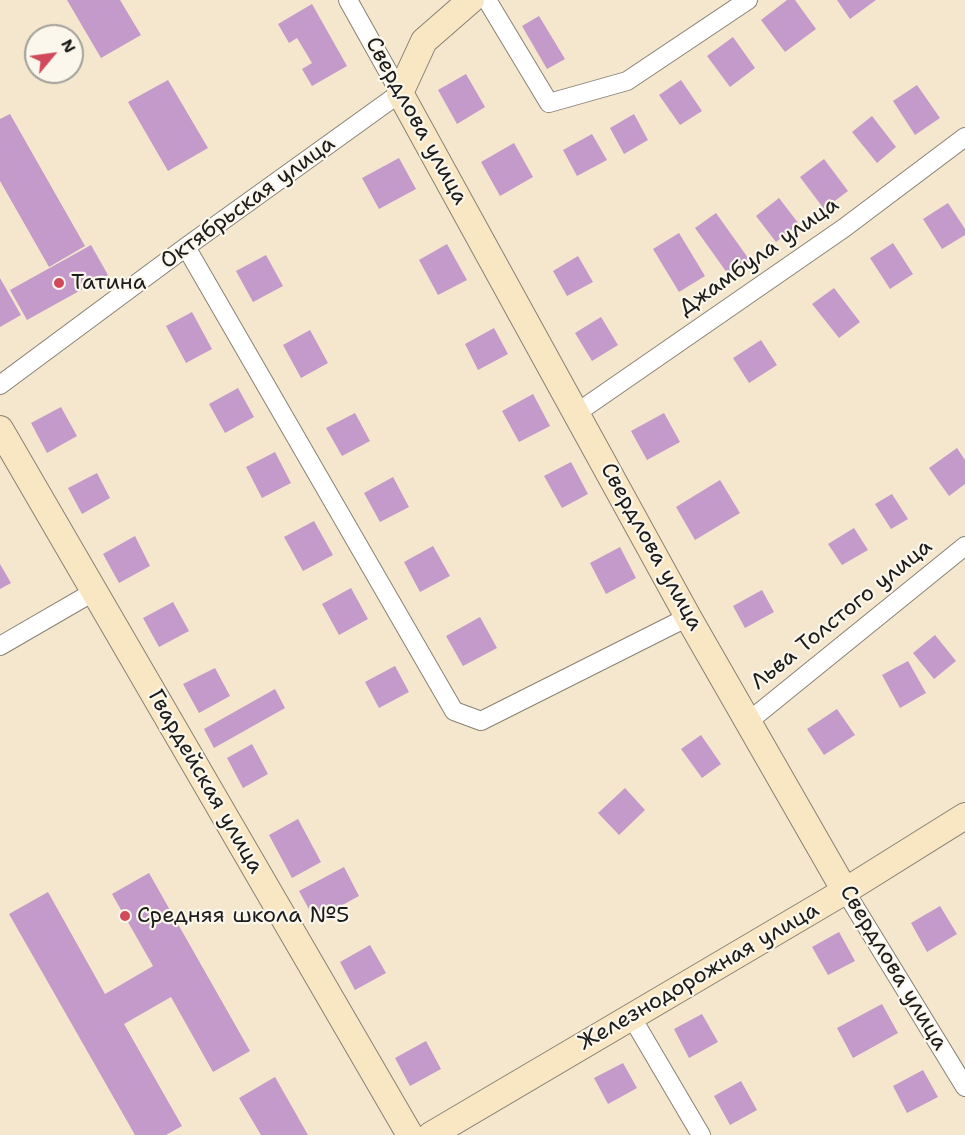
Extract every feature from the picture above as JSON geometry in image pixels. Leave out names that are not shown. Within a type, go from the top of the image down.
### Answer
[{"type":"street","name":"Свердлова улица","points":[[348,0],[578,412],[688,617],[845,891],[965,1087]]},
{"type":"street","name":"Октябрьская улица","points":[[0,385],[400,93],[424,41],[471,0]]},
{"type":"street","points":[[487,0],[549,103],[627,81],[748,0]]},
{"type":"street","name":"Джамбула улица","points":[[578,412],[844,228],[965,137]]},
{"type":"street","points":[[186,247],[454,711],[481,721],[688,617]]},
{"type":"street","name":"Гвардейская улица","points":[[0,429],[410,1135]]},
{"type":"street","name":"Льва Толстого улица","points":[[749,720],[965,546]]},
{"type":"street","points":[[0,646],[95,591]]},
{"type":"street","name":"Железнодорожная улица","points":[[431,1135],[845,891],[965,816]]},
{"type":"street","points":[[632,1016],[701,1135]]},
{"type":"building","points":[[67,0],[120,0],[141,35],[101,58],[84,29],[84,24],[81,24]]},
{"type":"building","points":[[787,0],[795,0],[816,29],[785,52],[761,20]]},
{"type":"building","points":[[837,0],[876,0],[850,19]]},
{"type":"building","points":[[312,4],[347,66],[312,86],[302,69],[312,63],[297,38],[289,43],[278,24]]},
{"type":"building","points":[[539,16],[565,59],[547,69],[522,26]]},
{"type":"building","points":[[733,37],[755,68],[730,87],[707,56]]},
{"type":"building","points":[[466,74],[485,107],[457,124],[438,90]]},
{"type":"building","points":[[168,80],[208,148],[168,171],[128,102]]},
{"type":"building","points":[[681,80],[702,111],[680,125],[659,95]]},
{"type":"building","points":[[917,85],[940,118],[915,135],[893,101]]},
{"type":"building","points":[[10,114],[85,246],[49,267],[0,181],[0,119]]},
{"type":"building","points":[[634,114],[648,140],[624,154],[610,128]]},
{"type":"building","points":[[872,116],[896,147],[877,163],[852,132]]},
{"type":"building","points":[[592,134],[607,160],[577,176],[563,150]]},
{"type":"building","points":[[514,143],[533,177],[500,196],[481,162]]},
{"type":"building","points":[[399,158],[416,189],[379,209],[362,178]]},
{"type":"building","points":[[824,159],[848,191],[824,209],[800,177]]},
{"type":"building","points":[[779,198],[799,224],[776,242],[756,216]]},
{"type":"building","points":[[948,203],[965,229],[965,235],[942,249],[923,219]]},
{"type":"building","points":[[716,213],[751,262],[730,277],[695,228]]},
{"type":"building","points":[[679,233],[705,276],[679,292],[653,249]]},
{"type":"building","points":[[893,243],[913,274],[890,289],[870,258]]},
{"type":"building","points":[[447,244],[467,280],[438,295],[419,260]]},
{"type":"building","name":"Татина","points":[[91,245],[108,275],[27,320],[10,290]]},
{"type":"building","points":[[266,255],[283,286],[253,302],[236,271]]},
{"type":"building","points":[[578,256],[593,282],[567,296],[553,271]]},
{"type":"building","points":[[0,278],[21,315],[0,327]]},
{"type":"building","points":[[834,288],[860,322],[839,338],[812,304]]},
{"type":"building","points":[[192,312],[212,349],[186,363],[166,326]]},
{"type":"building","points":[[601,317],[618,345],[592,361],[575,333]]},
{"type":"building","points":[[494,328],[508,354],[478,370],[465,344]]},
{"type":"building","points":[[310,330],[328,363],[301,378],[283,345]]},
{"type":"building","points":[[761,340],[777,365],[749,383],[733,358]]},
{"type":"building","points":[[238,388],[254,417],[225,433],[209,404]]},
{"type":"building","points":[[533,394],[550,426],[519,442],[502,411]]},
{"type":"building","points":[[61,407],[77,436],[47,453],[31,423]]},
{"type":"building","points":[[355,413],[370,441],[342,456],[326,428]]},
{"type":"building","points":[[664,413],[680,442],[647,460],[631,431]]},
{"type":"building","points":[[957,448],[965,460],[965,484],[949,496],[929,468]]},
{"type":"building","points":[[275,452],[291,483],[262,498],[246,467]]},
{"type":"building","points":[[571,462],[588,494],[562,508],[544,476]]},
{"type":"building","points":[[97,473],[110,498],[82,514],[68,488]]},
{"type":"building","points":[[393,477],[409,507],[380,522],[364,493]]},
{"type":"building","points":[[720,480],[740,513],[695,540],[676,507]]},
{"type":"building","points":[[892,494],[908,519],[891,529],[875,504]]},
{"type":"building","points":[[314,521],[333,555],[303,571],[284,537]]},
{"type":"building","points":[[854,528],[868,550],[842,565],[828,544]]},
{"type":"building","points":[[135,536],[150,566],[119,583],[103,554]]},
{"type":"building","points":[[433,546],[450,576],[420,592],[404,562]]},
{"type":"building","points":[[620,547],[636,578],[606,594],[590,563]]},
{"type":"building","points":[[0,564],[11,583],[0,589]]},
{"type":"building","points":[[351,588],[368,619],[339,635],[322,604]]},
{"type":"building","points":[[762,590],[774,612],[745,628],[733,606]]},
{"type":"building","points":[[173,602],[189,631],[159,647],[143,618]]},
{"type":"building","points":[[480,617],[497,648],[463,666],[446,636]]},
{"type":"building","points":[[935,635],[956,661],[934,679],[913,653]]},
{"type":"building","points":[[908,661],[926,693],[900,708],[882,675]]},
{"type":"building","points":[[395,666],[409,692],[379,708],[365,682]]},
{"type":"building","points":[[215,668],[230,696],[199,713],[183,684]]},
{"type":"building","points":[[275,689],[285,708],[214,748],[204,729]]},
{"type":"building","points":[[837,709],[855,735],[824,755],[807,729]]},
{"type":"building","points":[[701,735],[721,764],[702,778],[681,749]]},
{"type":"building","points":[[252,744],[268,774],[243,788],[227,758]]},
{"type":"building","points":[[625,788],[645,810],[619,835],[598,813]]},
{"type":"building","points":[[298,819],[321,862],[292,878],[269,835]]},
{"type":"building","points":[[344,867],[359,896],[315,920],[299,891]]},
{"type":"building","points":[[149,873],[250,1051],[213,1072],[171,997],[124,1024],[182,1126],[166,1135],[135,1135],[9,914],[48,892],[105,994],[153,966],[112,894]]},
{"type":"building","points":[[940,906],[957,934],[927,952],[911,923]]},
{"type":"building","points":[[839,932],[855,961],[828,975],[812,947]]},
{"type":"building","points":[[370,945],[386,973],[355,990],[340,962]]},
{"type":"building","points":[[882,1004],[898,1033],[853,1058],[837,1028]]},
{"type":"building","points":[[702,1014],[718,1042],[689,1058],[674,1029]]},
{"type":"building","points":[[426,1041],[441,1069],[410,1086],[395,1058]]},
{"type":"building","points":[[623,1063],[637,1088],[608,1104],[594,1078]]},
{"type":"building","points":[[923,1070],[938,1097],[907,1113],[893,1086]]},
{"type":"building","points":[[275,1077],[308,1135],[261,1135],[239,1098]]},
{"type":"building","points":[[741,1081],[757,1110],[730,1125],[714,1096]]},
{"type":"place","name":"Татина","points":[[59,283]]},
{"type":"place","name":"Средняя школа №5","points":[[125,916]]}]
